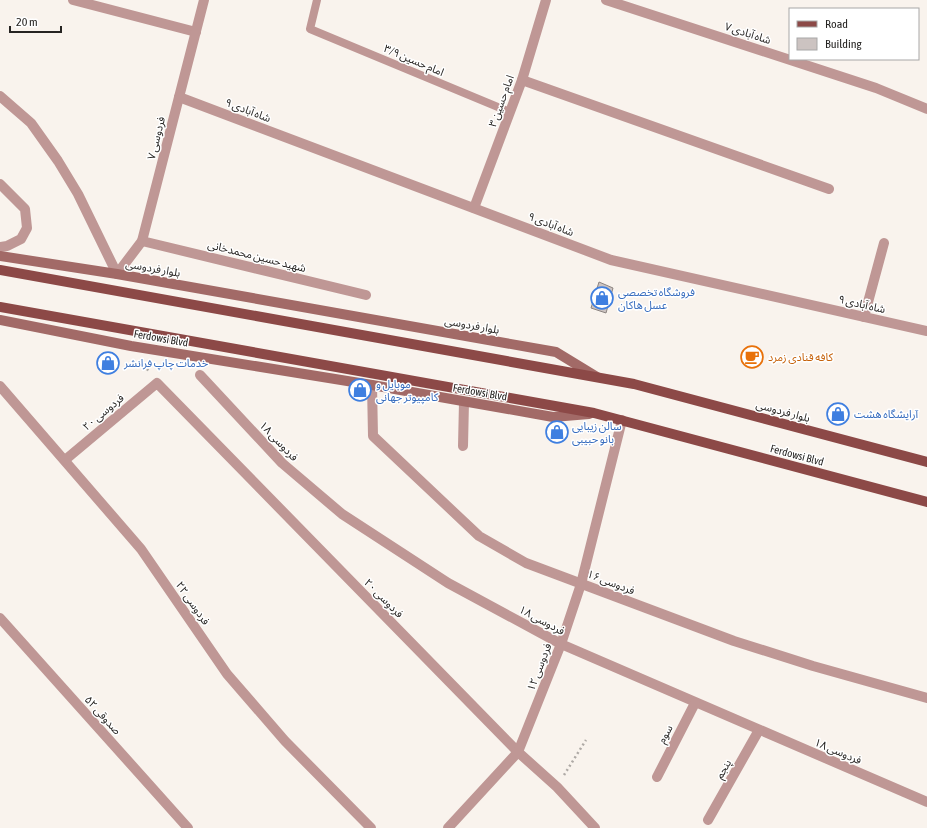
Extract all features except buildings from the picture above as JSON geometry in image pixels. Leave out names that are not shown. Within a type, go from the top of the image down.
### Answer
[{"type":"main road","name":"بلوار فردوسی","points":[[0,256],[117,274],[556,352],[598,378],[634,384],[927,462]]},
{"type":"main road","points":[[0,270],[598,378]]},
{"type":"main road","points":[[0,307],[594,413]]},
{"type":"main road","name":"Ferdowsi Blvd","points":[[0,320],[131,346],[372,385],[553,417],[594,413],[927,502]]},
{"type":"street","points":[[74,0],[196,32]]},
{"type":"street","name":"فردوسی ۷","points":[[117,274],[142,241],[204,0]]},
{"type":"street","name":"امام حسین ۳","points":[[474,208],[522,80],[546,0]]},
{"type":"street","name":"شاه آبادی ۷","points":[[606,0],[789,60]]},
{"type":"street","name":"شاه آبادی ۷","points":[[790,60],[876,88],[927,109]]},
{"type":"street","points":[[522,80],[829,189]]},
{"type":"street","points":[[0,96],[30,123],[58,161],[78,194],[117,274]]},
{"type":"street","name":"شاه آبادی ۹","points":[[179,96],[611,260],[927,331]]},
{"type":"street","points":[[0,184],[25,209],[27,228],[21,239],[7,246],[0,247]]},
{"type":"street","name":"شهید حسین محمدخانی","points":[[142,241],[366,295]]},
{"type":"street","points":[[864,317],[884,243]]},
{"type":"street","name":"فردوسی ۱۸","points":[[200,374],[282,464],[342,514],[448,583],[560,644],[927,802]]},
{"type":"street","name":"فردوسی ۲۰","points":[[65,460],[157,383],[518,752],[557,787],[595,828]]},
{"type":"street","name":"فردوسی ۱۶","points":[[372,385],[372,436],[479,536],[526,563],[734,641],[813,666],[927,698]]},
{"type":"street","name":"فردوسی ۲۲","points":[[0,386],[141,549],[227,674],[285,741],[371,828]]},
{"type":"street","points":[[463,446],[464,402]]},
{"type":"street","name":"فردوسی ۱۲","points":[[448,828],[518,752],[560,644],[581,584],[622,420]]},
{"type":"street","name":"صدوقی ۵۲","points":[[0,618],[188,828]]},
{"type":"street","name":"سوم","points":[[657,777],[696,703]]},
{"type":"street","name":"پنجم","points":[[708,820],[758,730]]},
{"type":"lane","name":"امام حسین ۳/۹","points":[[316,0],[310,29],[510,112]]},
{"type":"path","points":[[131,346],[157,383]]},
{"type":"path","points":[[557,787],[586,740]]},
{"type":"place","name":"فروشگاه تخصصی عسل هاکان","points":[[602,298]]},
{"type":"place","name":"کافه قنادی زمرد","points":[[752,357]]},
{"type":"place","name":"خدمات چاپ فرانشر","points":[[108,363]]},
{"type":"place","name":"موبایل و کامپیوتر جهانی","points":[[360,390]]},
{"type":"place","name":"آرایشگاه هشت","points":[[838,414]]},
{"type":"place","name":"سالن زیبایی بانو حبیبی","points":[[557,432]]}]
